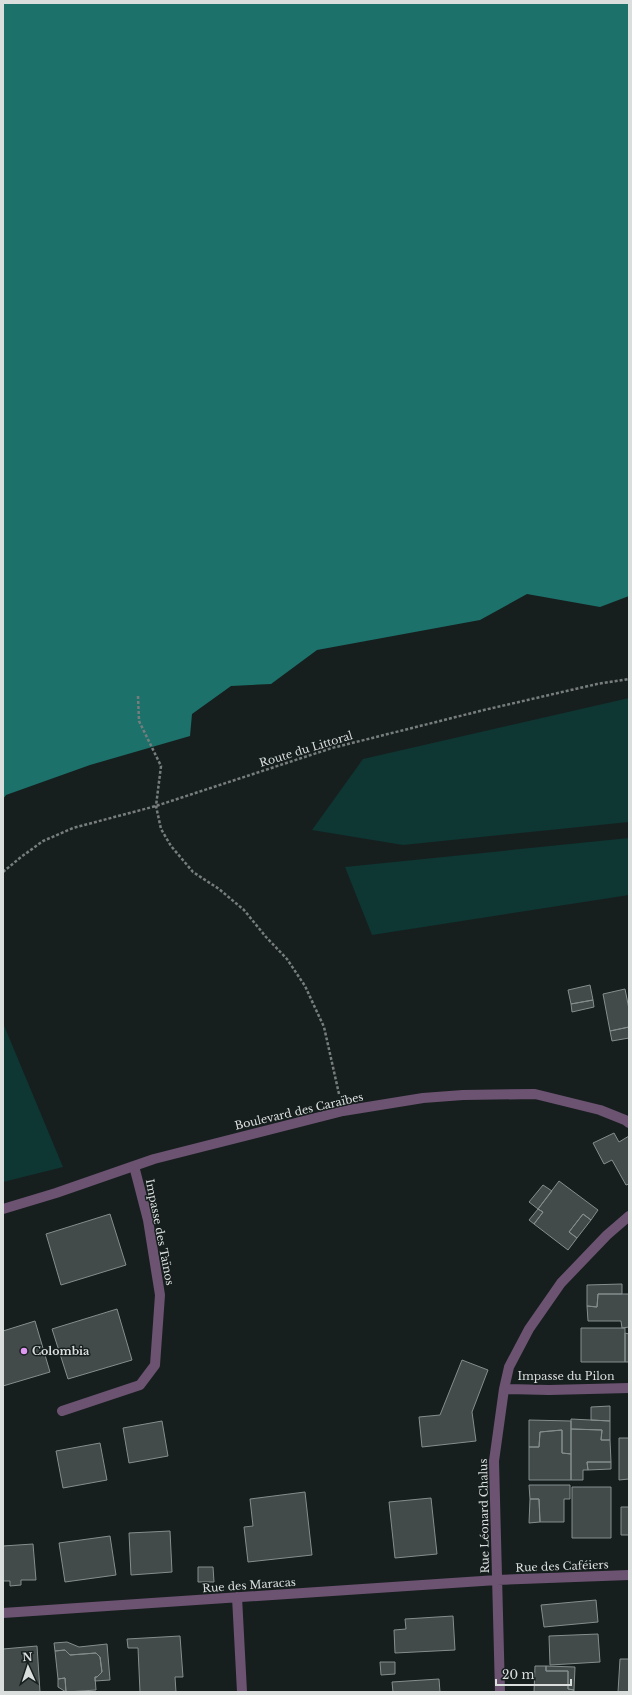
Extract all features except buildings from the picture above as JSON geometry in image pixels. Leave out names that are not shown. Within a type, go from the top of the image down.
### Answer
[{"type":"street","name":"Boulevard des Caraïbes","points":[[3,1209],[56,1193],[154,1159],[343,1110],[423,1098],[463,1095],[535,1094],[600,1110],[629,1123]]},
{"type":"street","name":"Impasse des Taïnos","points":[[62,1411],[140,1385],[155,1365],[160,1294],[148,1220],[134,1166]]},
{"type":"street","name":"Rue Léonard Chalus","points":[[500,1692],[494,1462],[504,1389],[509,1366],[529,1329],[561,1283],[607,1235],[629,1216]]},
{"type":"street","name":"Impasse du Pilon","points":[[504,1389],[629,1388]]},
{"type":"street","name":"Rue des Caféiers","points":[[497,1580],[629,1575]]},
{"type":"street","name":"Rue des Maracas","points":[[3,1613],[497,1580]]},
{"type":"street","points":[[237,1597],[242,1692]]},
{"type":"path","name":"Route du Littoral","points":[[3,872],[44,841],[74,828],[156,806],[332,748],[484,710],[597,684],[629,679]]},
{"type":"path","points":[[138,696],[139,721],[161,766],[156,806],[161,828],[171,846],[193,872],[244,910],[266,937],[287,959],[305,986],[324,1027],[343,1110]]},
{"type":"shaded area","points":[[629,698],[629,822],[403,845],[312,830],[363,759]]},
{"type":"shaded area","points":[[629,838],[629,895],[372,935],[345,867]]},
{"type":"shaded area","points":[[3,1023],[63,1167],[3,1182]]},
{"type":"water","points":[[3,3],[629,3],[629,596],[600,607],[527,594],[480,620],[317,650],[271,684],[231,686],[192,714],[190,736],[90,765],[6,795],[3,799]]},
{"type":"place","name":"Colombia","points":[[24,1351]]}]
